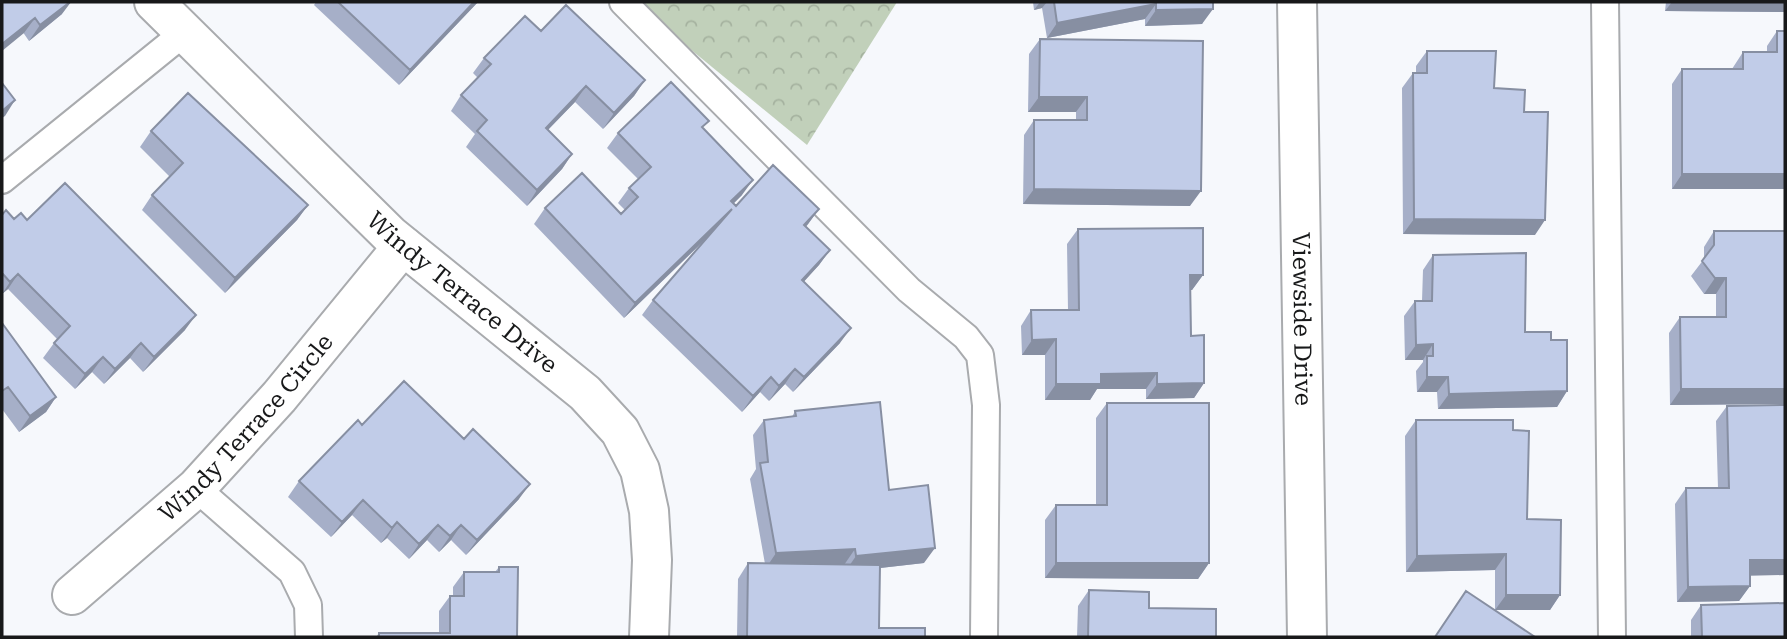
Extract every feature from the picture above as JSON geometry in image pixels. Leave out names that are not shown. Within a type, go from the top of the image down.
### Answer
[{"type":"street","name":"Windy Terrace Drive","points":[[154,2],[390,235],[584,393],[620,431],[640,470],[649,511],[652,560],[649,637]]},
{"type":"street","name":"Viewside Drive","points":[[1297,2],[1307,637]]},
{"type":"street","name":"Windy Terrace Circle","points":[[72,595],[196,488],[279,397],[403,246]]},
{"type":"lane","points":[[623,2],[909,290],[966,337],[980,355],[986,405],[984,637]]},
{"type":"lane","points":[[1605,2],[1612,637]]},
{"type":"lane","points":[[2,180],[185,32]]},
{"type":"lane","points":[[196,488],[292,572],[308,605],[309,637]]},
{"type":"green space","points":[[633,2],[897,2],[807,145]]},
{"type":"building","points":[[2,2],[70,2],[40,25],[35,18],[2,44]]},
{"type":"building","points":[[338,2],[474,2],[410,70]]},
{"type":"building","points":[[1054,2],[1213,2],[1213,9],[1156,10],[1156,4],[1057,23]]},
{"type":"building","points":[[566,5],[645,80],[614,113],[586,86],[546,128],[572,154],[537,190],[477,131],[487,120],[461,95],[491,64],[484,58],[525,16],[541,31]]},
{"type":"building","points":[[1777,31],[1785,31],[1785,174],[1682,174],[1682,69],[1743,69],[1743,52],[1777,52]]},
{"type":"building","points":[[1040,39],[1203,41],[1201,191],[1034,189],[1034,120],[1087,120],[1087,97],[1039,97]]},
{"type":"building","points":[[1427,51],[1496,51],[1494,88],[1525,90],[1524,112],[1548,112],[1545,220],[1414,219],[1413,73],[1427,73]]},
{"type":"building","points":[[671,82],[709,121],[702,127],[753,180],[731,201],[736,206],[773,165],[819,209],[804,225],[830,250],[802,280],[851,328],[804,377],[795,369],[779,386],[771,377],[753,396],[653,300],[732,209],[635,303],[545,208],[582,173],[621,214],[638,197],[629,188],[651,167],[618,133]]},
{"type":"building","points":[[2,83],[15,100],[2,111]]},
{"type":"building","points":[[188,93],[308,205],[235,278],[152,195],[183,163],[151,131]]},
{"type":"building","points":[[65,183],[196,315],[154,357],[141,343],[115,369],[103,357],[85,374],[54,343],[70,326],[18,274],[10,282],[2,273],[2,215],[6,210],[14,219],[21,213],[27,220]]},
{"type":"building","points":[[1203,228],[1203,275],[1190,275],[1191,336],[1204,335],[1204,383],[1157,384],[1157,373],[1101,374],[1101,384],[1056,384],[1056,339],[1032,340],[1031,310],[1079,310],[1078,229]]},
{"type":"building","points":[[1714,231],[1785,231],[1785,389],[1681,389],[1680,317],[1726,317],[1726,278],[1715,278],[1702,261],[1714,245]]},
{"type":"building","points":[[1526,253],[1525,332],[1551,332],[1551,340],[1567,340],[1567,391],[1449,394],[1448,377],[1427,377],[1427,356],[1433,356],[1433,344],[1416,345],[1415,301],[1432,301],[1433,255]]},
{"type":"building","points":[[2,323],[56,397],[30,416],[8,387],[2,391]]},
{"type":"building","points":[[404,381],[464,439],[473,429],[530,484],[477,540],[461,525],[450,536],[438,525],[419,544],[397,522],[392,528],[363,500],[342,522],[299,481],[358,420],[362,425]]},
{"type":"building","points":[[880,402],[889,490],[928,485],[935,548],[856,556],[855,549],[776,553],[760,463],[768,462],[764,420],[796,416],[795,411]]},
{"type":"building","points":[[1107,403],[1209,403],[1209,563],[1056,563],[1056,505],[1107,505]]},
{"type":"building","points":[[1785,405],[1785,560],[1750,560],[1750,586],[1688,587],[1686,488],[1729,488],[1727,406]]},
{"type":"building","points":[[1416,420],[1513,420],[1513,430],[1529,431],[1527,519],[1561,520],[1560,595],[1506,595],[1506,554],[1417,556]]},
{"type":"building","points":[[748,563],[880,565],[879,628],[925,628],[925,637],[747,637]]},
{"type":"building","points":[[499,567],[518,567],[517,637],[379,637],[379,633],[450,633],[450,596],[464,596],[464,572],[499,572]]},
{"type":"building","points":[[1089,590],[1149,592],[1149,608],[1216,609],[1216,637],[1088,637]]},
{"type":"building","points":[[1466,591],[1535,637],[1435,637]]},
{"type":"building","points":[[1785,603],[1785,637],[1702,637],[1701,605]]}]
